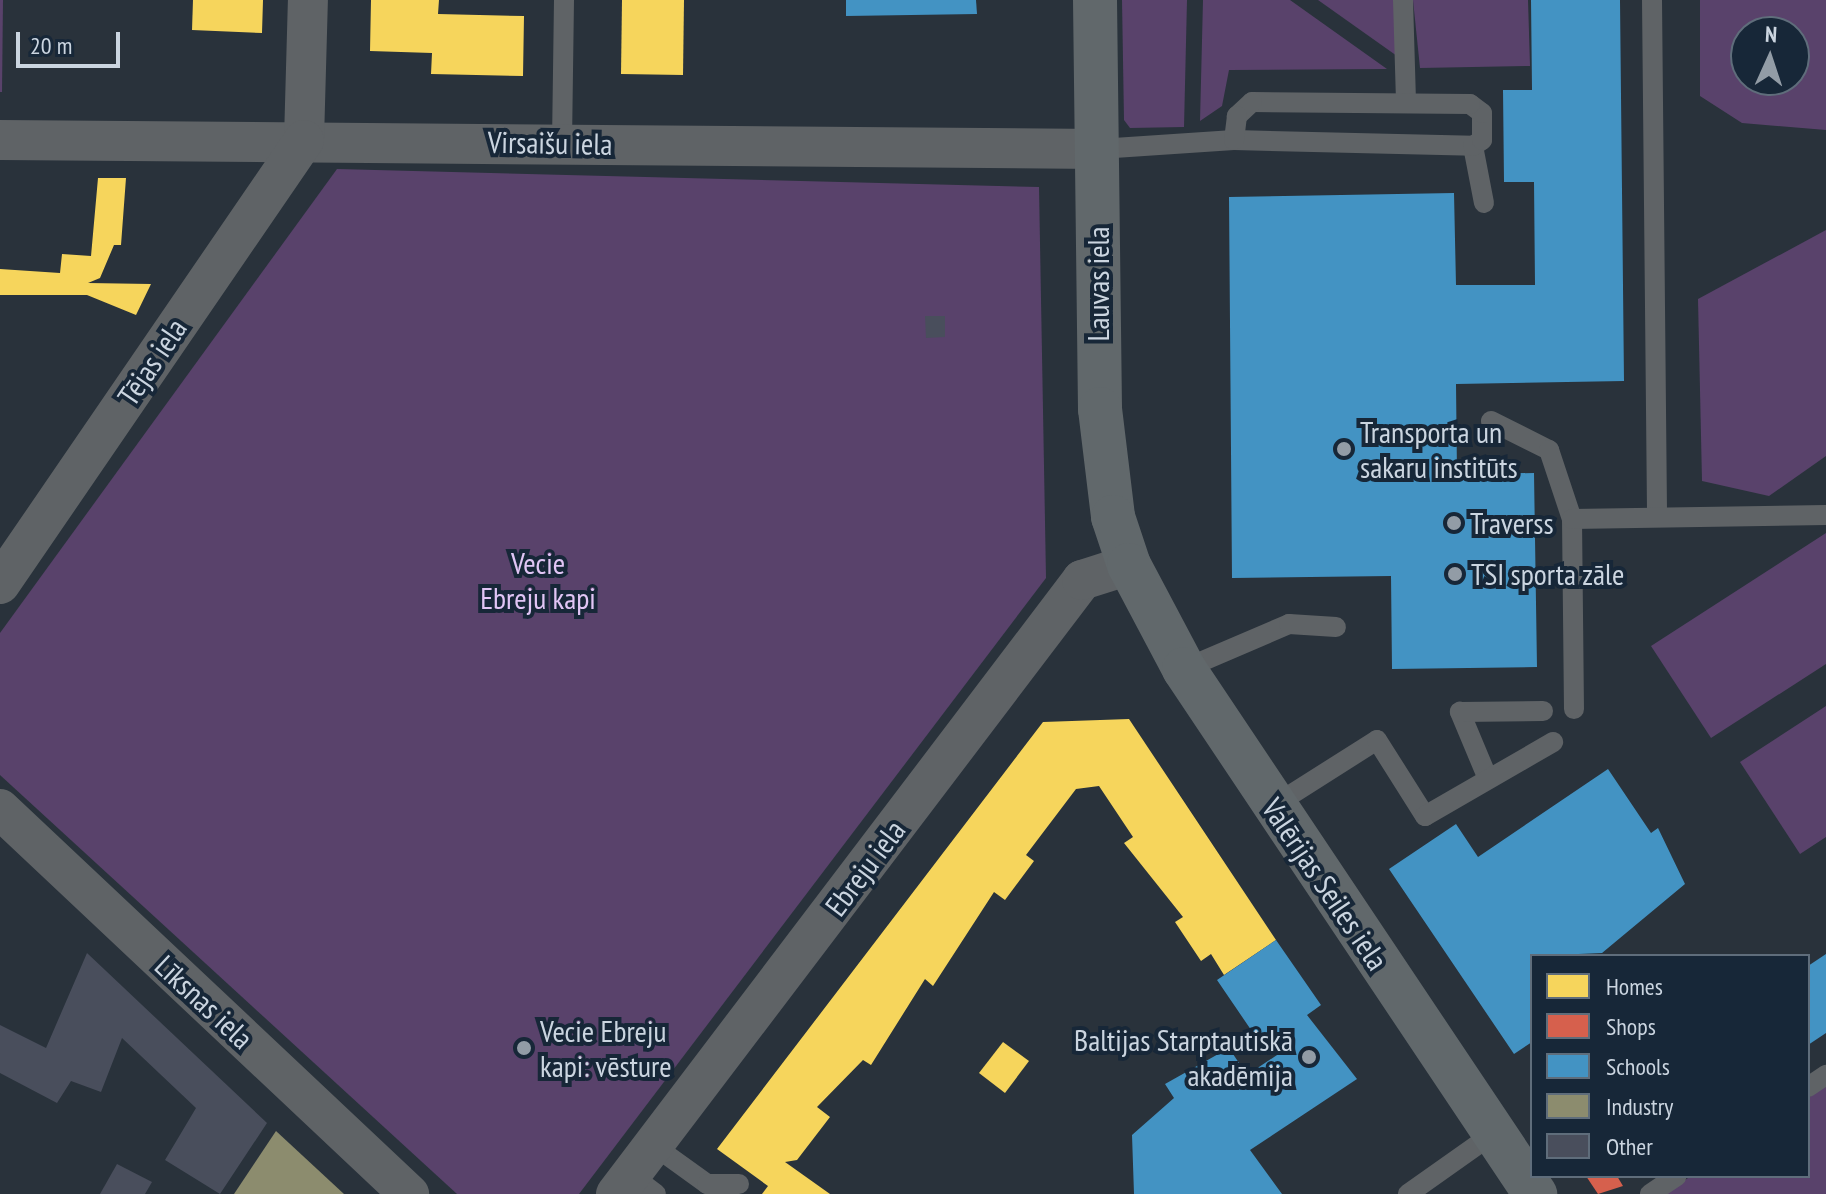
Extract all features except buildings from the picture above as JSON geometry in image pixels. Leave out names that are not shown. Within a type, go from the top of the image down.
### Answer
[{"type":"street","points":[[304,140],[308,0]]},
{"type":"street","name":"Lauvas iela","points":[[1095,0],[1100,409],[1113,517],[1129,565]]},
{"type":"street","name":"Virsaišu iela","points":[[0,140],[304,140],[1099,149]]},
{"type":"street","name":"Tējas iela","points":[[0,584],[304,140]]},
{"type":"street","name":"Valērijas Seiles iela","points":[[1129,565],[1184,669],[1535,1194]]},
{"type":"street","name":"Ebreju iela","points":[[639,1177],[1082,580],[1129,565]]},
{"type":"street","name":"Līksnas iela","points":[[0,809],[409,1194]]},
{"type":"lane","points":[[562,143],[564,0]]},
{"type":"lane","points":[[1403,0],[1406,101]]},
{"type":"lane","points":[[1652,0],[1657,516]]},
{"type":"lane","points":[[1099,149],[1234,140],[1473,146],[1482,140],[1482,113],[1470,104],[1406,101],[1252,102],[1237,116],[1234,140]]},
{"type":"lane","points":[[1473,146],[1484,203]]},
{"type":"lane","points":[[1491,421],[1549,450],[1572,519],[1574,709]]},
{"type":"lane","points":[[1572,519],[1826,515]]},
{"type":"lane","points":[[1184,669],[1289,624],[1336,627]]},
{"type":"lane","points":[[1488,779],[1460,712],[1543,711]]},
{"type":"lane","points":[[1273,806],[1377,740],[1425,816],[1553,742]]},
{"type":"lane","points":[[1420,1190],[1494,1133]]},
{"type":"lane","points":[[639,1177],[739,1184]]},
{"type":"lane","points":[[1650,1194],[1674,1178]]},
{"type":"green space","points":[[0,0],[3,0],[2,92],[0,92]]},
{"type":"green space","points":[[1122,0],[1187,0],[1184,127],[1130,128],[1124,120]]},
{"type":"green space","points":[[1203,0],[1290,0],[1387,69],[1229,70],[1222,106],[1200,121]]},
{"type":"green space","points":[[1318,0],[1395,0],[1397,56]]},
{"type":"green space","points":[[1413,0],[1528,0],[1530,66],[1420,68]]},
{"type":"green space","points":[[1700,0],[1826,0],[1826,130],[1742,123],[1700,96]]},
{"type":"green space","name":"Vecie Ebreju kapi","points":[[337,169],[1039,187],[1046,578],[579,1194],[457,1194],[0,775],[0,633]]},
{"type":"green space","points":[[1826,230],[1826,456],[1769,496],[1702,481],[1698,299]]},
{"type":"green space","points":[[1826,533],[1826,664],[1711,738],[1651,646]]},
{"type":"green space","points":[[1826,706],[1826,837],[1800,854],[1740,762]]},
{"type":"green space","points":[[1826,1085],[1826,1194],[1664,1194],[1688,1178],[1810,1178],[1810,1097]]},
{"type":"place","name":"Transporta un sakaru institūts","points":[[1344,449]]},
{"type":"place","name":"Traverss","points":[[1454,523]]},
{"type":"place","name":"TSI sporta zāle","points":[[1455,574]]},
{"type":"place","name":"Vecie Ebreju kapi: vēsture","points":[[524,1048]]},
{"type":"place","name":"Baltijas Starptautiskā akadēmija","points":[[1309,1057]]}]
